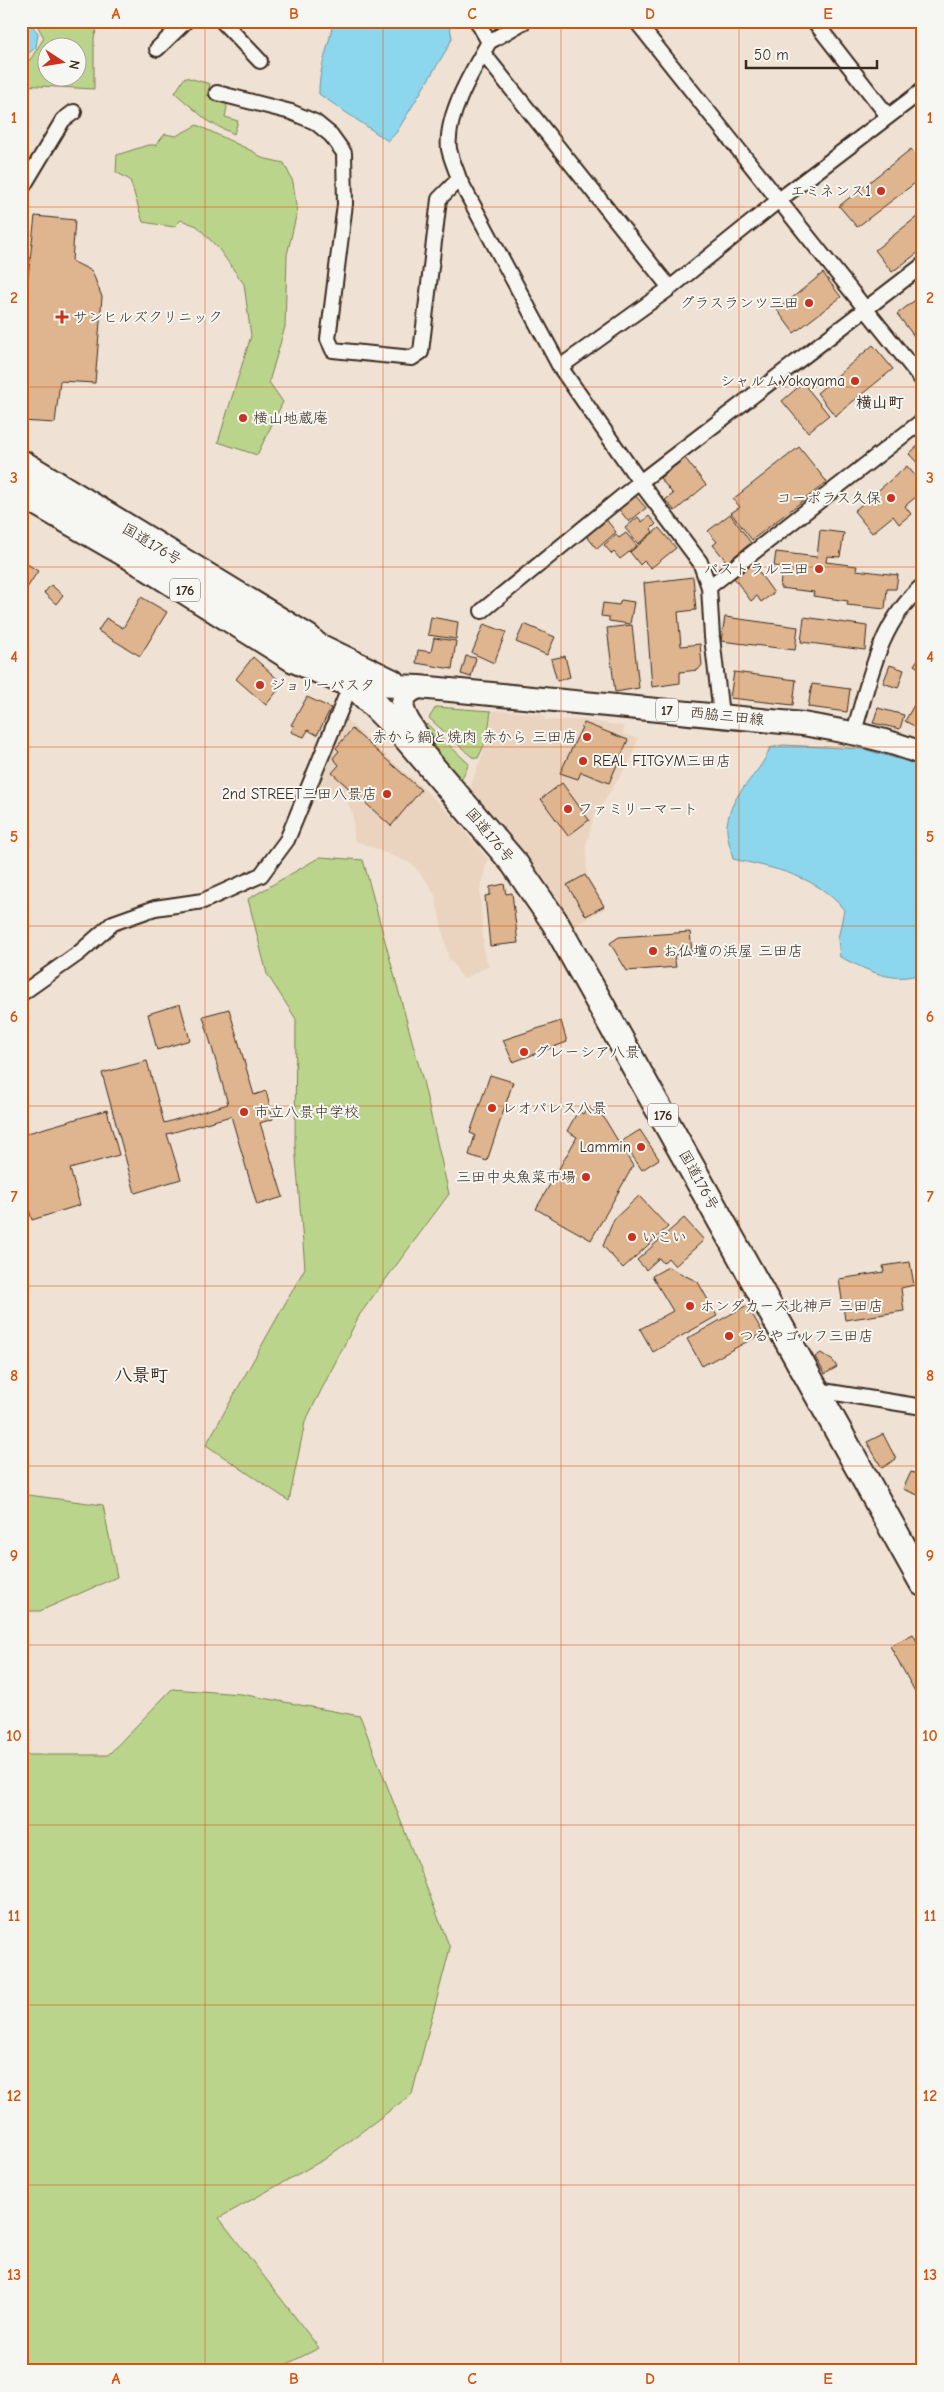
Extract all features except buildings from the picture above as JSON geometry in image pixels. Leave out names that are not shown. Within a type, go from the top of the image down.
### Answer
[{"type":"highway","name":"国道176号","points":[[21,463],[308,638],[351,684],[406,737],[514,863],[554,921],[923,1583]]},
{"type":"highway","name":"国道176号","points":[[21,493],[132,556],[294,659],[351,684]]},
{"type":"main road","name":"西脇三田線","points":[[308,638],[362,667],[414,687]]},
{"type":"main road","name":"西脇三田線","points":[[351,684],[414,687],[721,715],[854,732],[923,754]]},
{"type":"main road","points":[[414,687],[407,696],[402,710],[404,718],[451,790]]},
{"type":"street","points":[[157,49],[186,21]]},
{"type":"street","points":[[222,21],[260,61]]},
{"type":"street","points":[[477,21],[486,48],[670,288]]},
{"type":"street","points":[[525,21],[486,48],[466,83],[452,120],[449,149],[459,179],[560,367],[640,482],[700,562],[709,587],[712,637],[721,715]]},
{"type":"street","points":[[636,21],[923,382]]},
{"type":"street","points":[[814,21],[888,116]]},
{"type":"street","points":[[560,367],[670,288],[779,200],[923,90]]},
{"type":"street","points":[[217,93],[291,112],[315,122],[331,135],[344,153],[345,204],[328,340],[333,350],[412,358],[421,352],[439,199],[459,179]]},
{"type":"street","points":[[21,190],[64,120],[74,112]]},
{"type":"street","points":[[482,611],[640,482],[923,264]]},
{"type":"street","points":[[709,587],[923,420]]},
{"type":"street","points":[[854,732],[884,635],[911,595],[923,584]]},
{"type":"street","points":[[21,994],[79,953],[113,923],[155,908],[203,901],[261,874],[287,840],[351,684]]},
{"type":"street","points":[[817,1390],[923,1407]]},
{"type":"shaded area","points":[[496,710],[542,714],[546,720],[582,720],[624,726],[623,734],[638,738],[631,759],[597,813],[595,812],[586,846],[587,875],[606,908],[574,926],[557,897],[512,837],[470,788],[488,738],[492,713]]},
{"type":"shaded area","points":[[344,718],[452,816],[488,859],[480,891],[484,953],[489,966],[463,979],[448,956],[435,896],[428,883],[412,864],[354,840],[353,814],[346,800],[321,785]]},
{"type":"green space","points":[[35,21],[99,21],[94,38],[94,89],[76,88],[88,88],[88,38],[44,38]]},
{"type":"green space","points":[[38,47],[38,86],[21,85],[21,61],[30,60]]},
{"type":"green space","points":[[185,77],[210,84],[207,95],[225,101],[227,107],[225,117],[238,121],[234,134],[209,122],[175,93]]},
{"type":"green space","points":[[197,125],[254,152],[262,158],[284,163],[293,182],[297,212],[287,255],[285,327],[269,382],[283,402],[257,455],[218,442],[251,336],[244,284],[218,248],[197,226],[181,220],[174,227],[143,222],[130,180],[116,172],[117,155],[148,145],[156,145],[165,134],[176,136]]},
{"type":"green space","points":[[436,707],[491,711],[487,739],[478,758],[472,757],[429,718]]},
{"type":"green space","points":[[427,724],[469,764],[460,782],[422,729]]},
{"type":"green space","points":[[320,857],[363,860],[423,1081],[449,1194],[360,1314],[305,1422],[289,1501],[206,1445],[305,1268],[295,1145],[296,1019],[267,974],[248,899]]},
{"type":"green space","points":[[21,1494],[103,1505],[117,1577],[40,1611],[21,1611]]},
{"type":"green space","points":[[172,1689],[241,1694],[360,1716],[450,1948],[412,2094],[325,2159],[219,2218],[319,2348],[273,2371],[21,2371],[21,1755],[108,1755]]},
{"type":"water","points":[[21,21],[28,21],[38,33],[36,47],[21,60]]},
{"type":"water","points":[[333,21],[449,21],[452,38],[448,47],[396,133],[388,141],[319,94],[320,76]]},
{"type":"water","points":[[783,745],[863,749],[923,766],[923,973],[912,976],[890,977],[870,971],[840,957],[838,939],[844,910],[833,898],[808,881],[793,875],[733,859],[727,825],[734,802],[765,759],[770,748]]},
{"type":"place","name":"エミネンス1","points":[[881,191]]},
{"type":"place","name":"グラスランツ三田","points":[[809,303]]},
{"type":"place","name":"サンヒルズクリニック","points":[[62,317]]},
{"type":"place","name":"シャルムYokoyama","points":[[855,381]]},
{"type":"place","name":"横山地蔵庵","points":[[243,418]]},
{"type":"place","name":"コーポラス久保","points":[[891,498]]},
{"type":"place","name":"パストラル三田","points":[[819,569]]},
{"type":"place","name":"ジョリーパスタ","points":[[260,685]]},
{"type":"place","name":"赤から鍋と焼肉 赤から 三田店","points":[[587,737]]},
{"type":"place","name":"REAL FITGYM三田店","points":[[583,761]]},
{"type":"place","name":"2nd STREET三田八景店","points":[[387,794]]},
{"type":"place","name":"ファミリーマート","points":[[568,809]]},
{"type":"place","name":"お仏壇の浜屋 三田店","points":[[653,951]]},
{"type":"place","name":"グレーシア八景","points":[[524,1052]]},
{"type":"place","name":"レオパレス八景","points":[[492,1108]]},
{"type":"place","name":"市立八景中学校","points":[[244,1112]]},
{"type":"place","name":"Lammin","points":[[641,1147]]},
{"type":"place","name":"三田中央魚菜市場","points":[[586,1177]]},
{"type":"place","name":"いこい","points":[[632,1237]]},
{"type":"place","name":"ホンダカーズ北神戸 三田店","points":[[690,1306]]},
{"type":"place","name":"つるやゴルフ三田店","points":[[729,1336]]},
{"type":"district","name":"横山町","points":[[880,402]]},
{"type":"district","name":"八景町","points":[[141,1375]]}]
